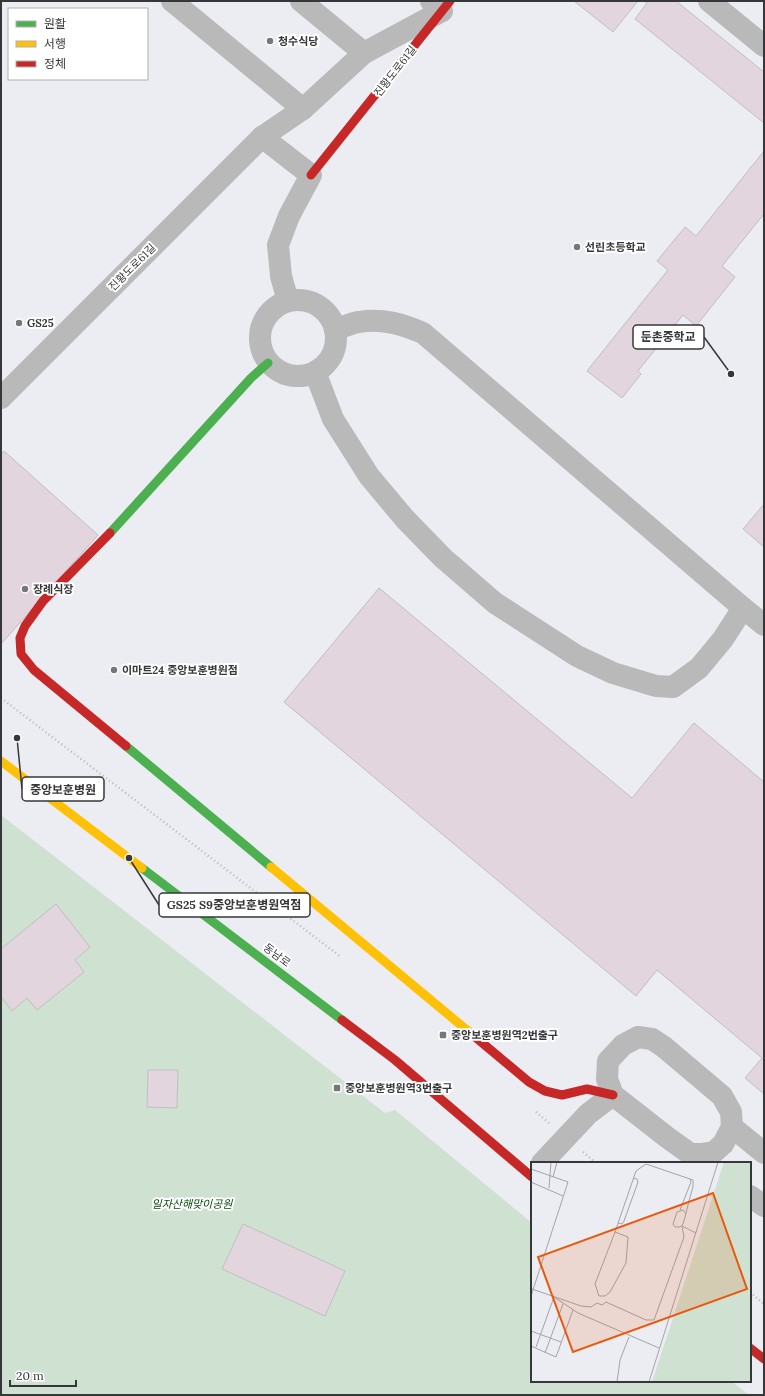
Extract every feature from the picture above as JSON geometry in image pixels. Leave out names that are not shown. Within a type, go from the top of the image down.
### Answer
[{"type":"street","points":[[172,1],[303,109]]},
{"type":"street","points":[[301,1],[364,53]]},
{"type":"street","points":[[709,1],[764,46]]},
{"type":"street","name":"진황도로61길","points":[[1,398],[262,137],[303,109],[364,53],[441,4]]},
{"type":"street","name":"진황도로61길","points":[[311,175],[441,4]]},
{"type":"street","points":[[262,137],[311,175],[289,216],[278,245],[281,276],[288,301]]},
{"type":"street","points":[[300,300],[312,302],[323,309],[330,318],[335,330],[336,342],[332,354],[325,364],[315,372],[303,376],[290,375],[278,371],[268,363],[262,352],[259,339],[261,326],[267,315],[276,306],[288,301],[300,300]]},
{"type":"street","points":[[335,330],[358,322],[381,320],[405,325],[423,333],[764,625]]},
{"type":"street","points":[[268,363],[251,378],[125,518],[44,601],[25,626],[20,638],[21,654],[34,670],[529,1082],[545,1091],[562,1095],[587,1089],[613,1095],[696,1158],[701,1154],[714,1152],[723,1144],[732,1127],[731,1112],[722,1096],[664,1047],[652,1040],[638,1037],[623,1045],[608,1061],[607,1079],[613,1095]]},
{"type":"street","points":[[315,372],[333,419],[369,476],[405,519],[443,558],[495,603],[577,656],[613,673],[656,686],[674,687],[698,668],[723,639],[743,608]]},
{"type":"street","name":"동남로","points":[[1,761],[395,1060],[531,1170]]},
{"type":"street","points":[[543,1162],[588,1114],[613,1095]]},
{"type":"street","points":[[732,1127],[764,1152]]},
{"type":"street","points":[[751,1197],[764,1206]]},
{"type":"street","points":[[751,1349],[764,1359]]},
{"type":"path","points":[[1,698],[342,958]]},
{"type":"path","points":[[531,1109],[595,1162]]},
{"type":"path","points":[[751,1293],[764,1304]]},
{"type":"green space","name":"일자산해맞이공원","points":[[1,815],[385,1113],[395,1110],[531,1222],[531,1382],[732,1382],[749,1395],[1,1395]]},
{"type":"building","points":[[574,1],[638,1],[613,32]]},
{"type":"building","points":[[644,1],[676,1],[764,72],[764,123],[635,19],[647,3]]},
{"type":"building","points":[[764,151],[764,214],[722,266],[735,277],[696,326],[683,315],[638,371],[641,374],[622,398],[587,371],[668,270],[657,261],[685,227],[696,236]]},
{"type":"building","name":"장례식장","points":[[4,451],[98,535],[1,644],[1,455]]},
{"type":"building","points":[[764,504],[764,547],[743,529]]},
{"type":"building","points":[[379,588],[632,798],[694,723],[764,782],[764,1094],[745,1078],[762,1058],[657,970],[636,996],[284,702]]},
{"type":"building","points":[[56,904],[90,947],[75,960],[84,972],[37,1010],[27,998],[12,1011],[1,997],[1,949]]},
{"type":"building","points":[[148,1070],[178,1070],[177,1108],[147,1107]]},
{"type":"building","points":[[243,1224],[345,1271],[325,1316],[222,1269]]},
{"type":"traffic: fast","points":[[110,533],[251,378],[268,363]]},
{"type":"traffic: fast","points":[[126,746],[271,867]]},
{"type":"traffic: fast","points":[[142,868],[342,1020]]},
{"type":"traffic: slow","points":[[1,761],[142,868]]},
{"type":"traffic: slow","points":[[271,867],[474,1036]]},
{"type":"traffic: jam","points":[[311,175],[450,1]]},
{"type":"traffic: jam","points":[[110,533],[43,601],[25,626],[20,638],[21,654],[34,670],[126,746]]},
{"type":"traffic: jam","points":[[342,1020],[395,1060],[531,1176]]},
{"type":"traffic: jam","points":[[474,1036],[529,1082],[545,1091],[562,1095],[587,1089],[613,1095]]},
{"type":"traffic: jam","points":[[751,1349],[764,1359]]},
{"type":"place","name":"청수식당","points":[[270,41]]},
{"type":"place","name":"선린초등학교","points":[[577,247]]},
{"type":"place","name":"GS25","points":[[19,323]]},
{"type":"place","name":"둔촌중학교","points":[[731,374]]},
{"type":"place","name":"장례식장","points":[[25,589]]},
{"type":"place","name":"이마트24 중앙보훈병원점","points":[[114,670]]},
{"type":"place","name":"중앙보훈병원","points":[[17,738]]},
{"type":"place","name":"GS25 S9중앙보훈병원역점","points":[[129,858]]},
{"type":"place","name":"중앙보훈병원역2번출구","points":[[443,1035]]},
{"type":"place","name":"중앙보훈병원역3번출구","points":[[337,1088]]}]
